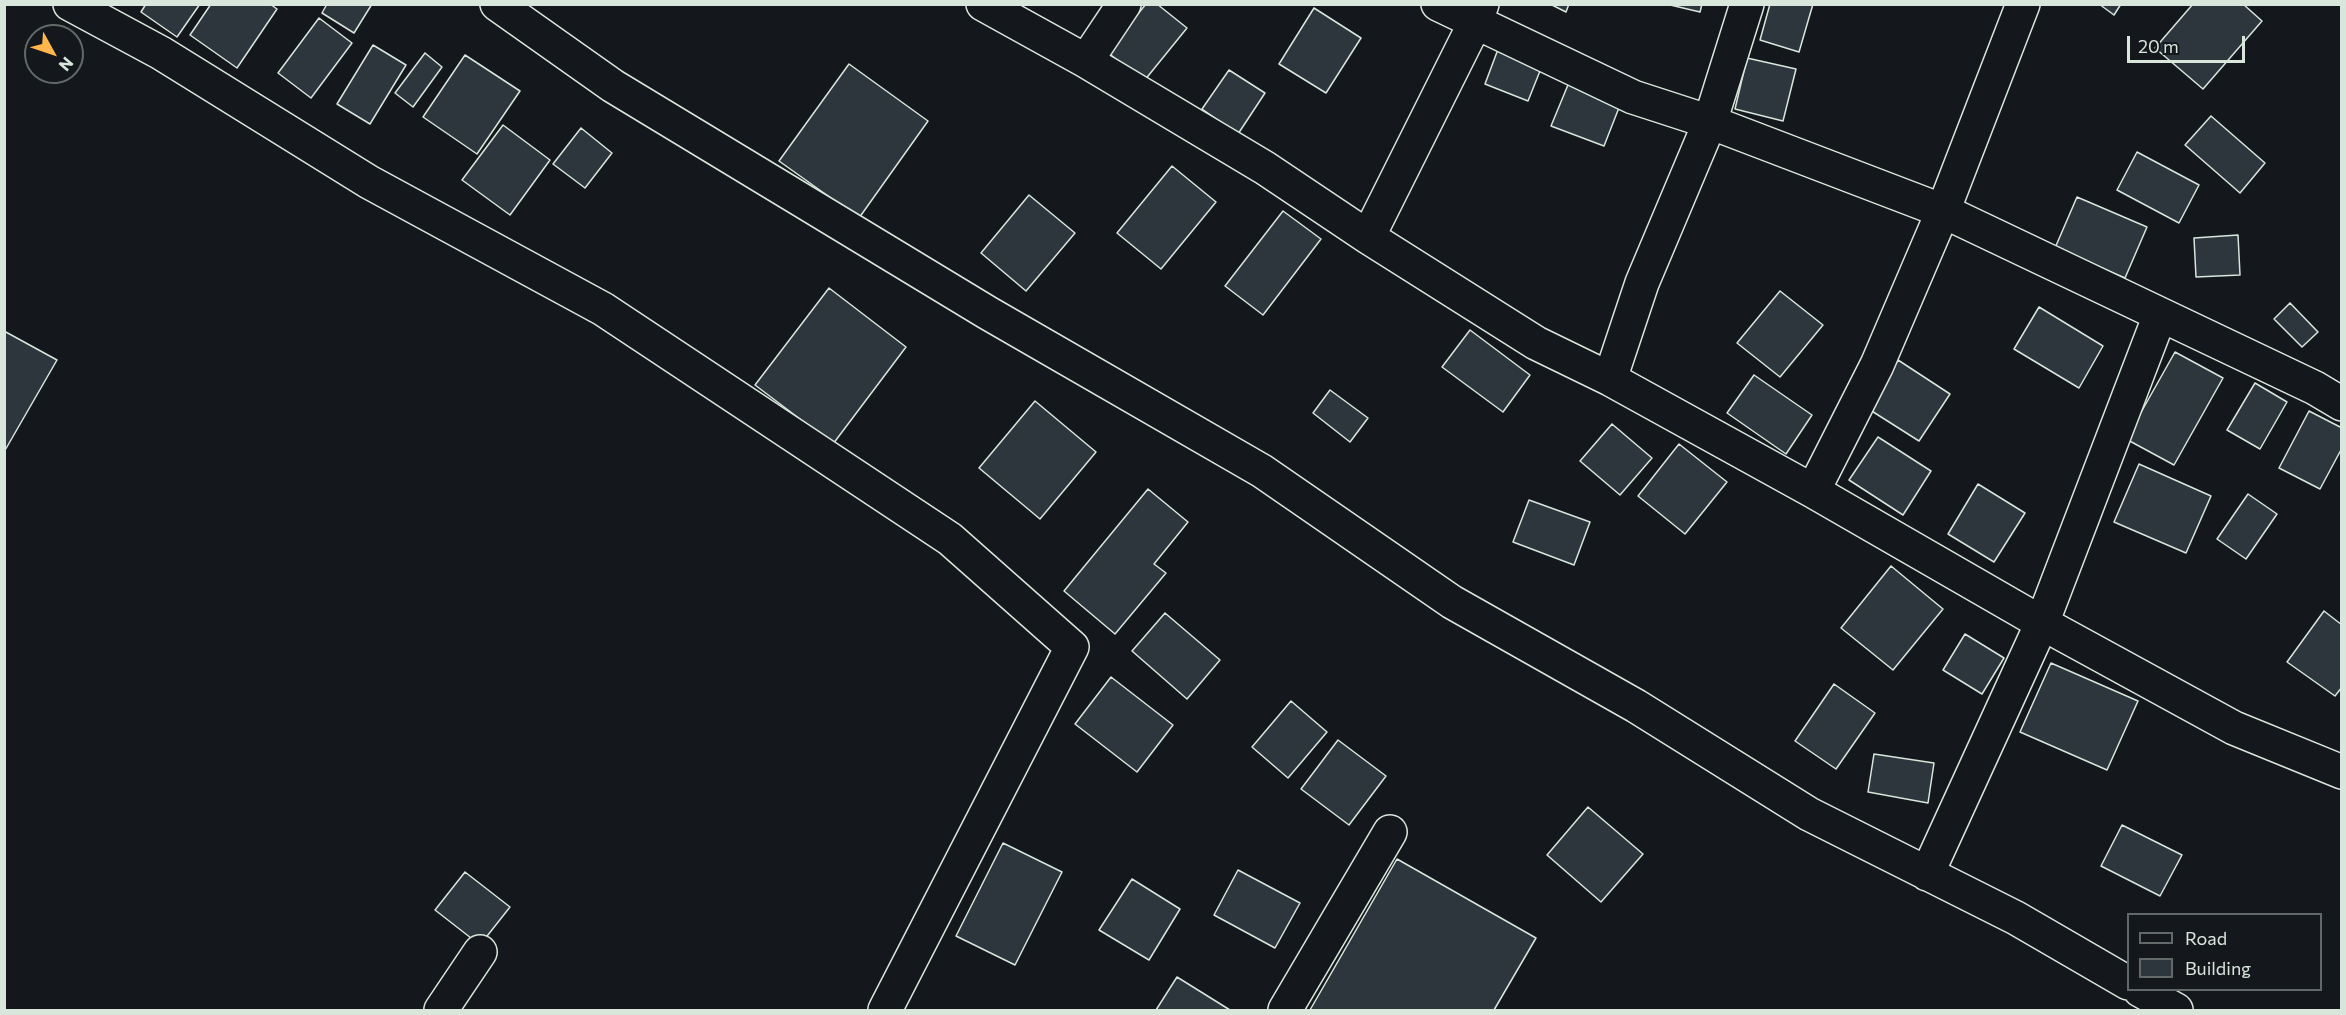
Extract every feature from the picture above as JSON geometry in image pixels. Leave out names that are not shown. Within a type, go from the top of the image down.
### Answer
[{"type":"street","points":[[70,4],[161,54],[369,182],[603,309],[950,539],[1072,647],[885,1011]]},
{"type":"street","points":[[497,4],[614,86],[1039,343],[1262,471],[1452,602],[1636,706],[1809,814],[2016,918],[2127,982]]},
{"type":"street","points":[[983,4],[1086,61],[1265,168],[1368,237],[1536,343],[1610,379],[1813,491],[2042,623],[2234,728],[2342,772]]},
{"type":"street","points":[[1086,61],[1124,4]]},
{"type":"street","points":[[1438,4],[1478,14],[1633,97],[1710,122],[1943,211],[2315,388],[2342,404]]},
{"type":"street","points":[[1610,379],[1642,283],[1710,122],[1747,4]]},
{"type":"street","points":[[1813,491],[1877,365],[1943,211],[2023,4]]},
{"type":"street","points":[[1368,237],[1478,14]]},
{"type":"street","points":[[1928,874],[2042,623],[2160,315]]},
{"type":"street","points":[[1285,1011],[1390,832]]},
{"type":"street","points":[[441,1011],[480,952]]},
{"type":"street","points":[[2142,991],[2176,1011]]},
{"type":"building","points":[[146,4],[200,4],[177,37],[141,12]]},
{"type":"building","points":[[211,4],[270,4],[277,9],[237,68],[190,35]]},
{"type":"building","points":[[327,4],[372,4],[354,33],[322,13]]},
{"type":"building","points":[[1146,4],[1157,4],[1187,28],[1144,81],[1107,52]]},
{"type":"building","points":[[1550,4],[1569,4],[1566,12]]},
{"type":"building","points":[[1666,4],[1702,4],[1700,12]]},
{"type":"building","points":[[1770,4],[1813,4],[1799,52],[1760,40]]},
{"type":"building","points":[[2099,4],[2121,4],[2114,15]]},
{"type":"building","points":[[2193,4],[2243,4],[2262,21],[2203,89],[2155,48]]},
{"type":"building","points":[[1314,8],[1361,38],[1326,93],[1279,64]]},
{"type":"building","points":[[319,18],[352,43],[311,98],[278,73]]},
{"type":"building","points":[[1500,44],[1544,61],[1528,101],[1485,84]]},
{"type":"building","points":[[373,45],[406,65],[370,124],[337,104]]},
{"type":"building","points":[[425,53],[442,67],[413,107],[395,93]]},
{"type":"building","points":[[465,55],[520,91],[477,154],[423,117]]},
{"type":"building","points":[[1747,58],[1796,69],[1783,121],[1735,109]]},
{"type":"building","points":[[849,64],[928,121],[859,218],[779,161]]},
{"type":"building","points":[[1229,70],[1265,93],[1238,134],[1202,109]]},
{"type":"building","points":[[1570,80],[1622,100],[1604,146],[1551,126]]},
{"type":"building","points":[[2211,116],[2265,163],[2240,193],[2185,145]]},
{"type":"building","points":[[503,125],[550,160],[510,215],[462,180]]},
{"type":"building","points":[[581,128],[612,153],[585,188],[553,164]]},
{"type":"building","points":[[2137,152],[2199,185],[2179,223],[2117,190]]},
{"type":"building","points":[[1172,166],[1216,202],[1161,269],[1117,233]]},
{"type":"building","points":[[1029,195],[1075,233],[1026,291],[981,253]]},
{"type":"building","points":[[2077,197],[2147,227],[2125,278],[2055,248]]},
{"type":"building","points":[[1283,211],[1321,239],[1263,315],[1225,286]]},
{"type":"building","points":[[2238,235],[2240,275],[2196,277],[2194,238]]},
{"type":"building","points":[[829,288],[906,347],[833,444],[755,385]]},
{"type":"building","points":[[1780,291],[1823,325],[1780,377],[1737,343]]},
{"type":"building","points":[[2290,303],[2318,332],[2302,347],[2274,319]]},
{"type":"building","points":[[2039,307],[2103,346],[2079,388],[2014,349]]},
{"type":"building","points":[[1470,330],[1530,375],[1503,412],[1442,367]]},
{"type":"building","points":[[4,331],[57,360],[4,452]]},
{"type":"building","points":[[2175,352],[2223,378],[2174,465],[2126,439]]},
{"type":"building","points":[[1898,360],[1950,394],[1919,441],[1867,408]]},
{"type":"building","points":[[1754,375],[1812,415],[1786,454],[1727,413]]},
{"type":"building","points":[[2255,383],[2287,402],[2260,449],[2227,430]]},
{"type":"building","points":[[1330,390],[1368,418],[1350,442],[1313,413]]},
{"type":"building","points":[[1035,401],[1096,452],[1040,519],[979,468]]},
{"type":"building","points":[[2309,411],[2342,428],[2342,448],[2320,489],[2279,468]]},
{"type":"building","points":[[1612,424],[1652,458],[1620,495],[1580,461]]},
{"type":"building","points":[[1878,437],[1931,471],[1903,515],[1849,480]]},
{"type":"building","points":[[1679,444],[1727,482],[1685,534],[1638,496]]},
{"type":"building","points":[[2139,464],[2211,496],[2186,553],[2114,522]]},
{"type":"building","points":[[1978,484],[2025,513],[1994,562],[1948,534]]},
{"type":"building","points":[[1148,489],[1188,522],[1154,564],[1166,573],[1115,634],[1064,591]]},
{"type":"building","points":[[2248,494],[2277,514],[2246,559],[2217,539]]},
{"type":"building","points":[[1529,500],[1590,522],[1574,565],[1513,542]]},
{"type":"building","points":[[1891,566],[1943,609],[1893,670],[1841,628]]},
{"type":"building","points":[[2324,611],[2342,625],[2342,687],[2335,696],[2287,662]]},
{"type":"building","points":[[1165,613],[1220,660],[1187,699],[1132,651]]},
{"type":"building","points":[[1965,634],[2004,658],[1982,694],[1943,670]]},
{"type":"building","points":[[2051,663],[2138,701],[2107,770],[2020,732]]},
{"type":"building","points":[[1111,677],[1173,725],[1137,772],[1075,724]]},
{"type":"building","points":[[1834,684],[1875,713],[1836,769],[1795,741]]},
{"type":"building","points":[[1291,701],[1327,732],[1288,778],[1252,747]]},
{"type":"building","points":[[1338,740],[1386,776],[1349,825],[1301,789]]},
{"type":"building","points":[[1874,754],[1934,763],[1928,803],[1868,792]]},
{"type":"building","points":[[1588,807],[1643,854],[1601,902],[1547,855]]},
{"type":"building","points":[[2122,825],[2182,855],[2160,896],[2101,866]]},
{"type":"building","points":[[1003,843],[1062,872],[1015,965],[956,936]]},
{"type":"building","points":[[1397,859],[1536,938],[1494,1010],[1310,1010]]},
{"type":"building","points":[[1238,870],[1300,903],[1275,948],[1214,915]]},
{"type":"building","points":[[465,872],[510,907],[480,945],[435,910]]},
{"type":"building","points":[[1132,879],[1180,909],[1149,960],[1099,930]]},
{"type":"building","points":[[1177,977],[1230,1010],[1156,1010]]}]
